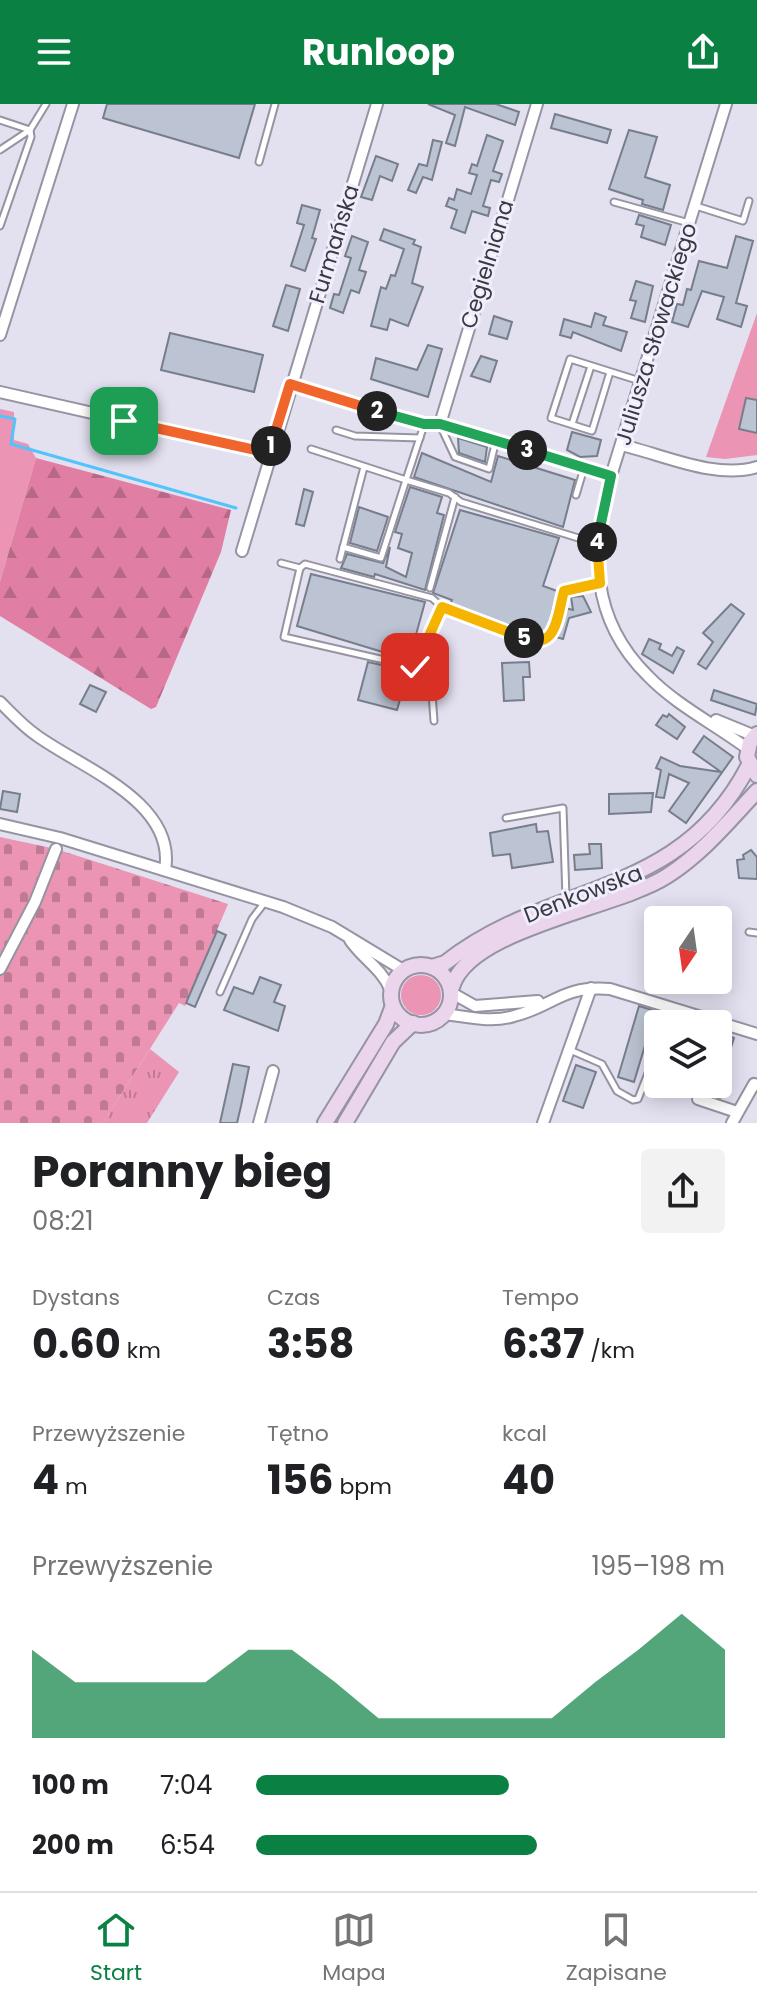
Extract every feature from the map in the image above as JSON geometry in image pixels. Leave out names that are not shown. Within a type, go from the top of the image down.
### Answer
[{"type":"main road","points":[[753,739],[753,770]]},
{"type":"main road","name":"Denkowska","points":[[432,967],[445,963],[530,912],[635,876],[673,854],[708,821],[753,770]]},
{"type":"main road","name":"Denkowska","points":[[452,990],[458,973],[471,960],[510,937],[562,915],[632,893],[667,877],[710,843],[757,791]]},
{"type":"main road","points":[[325,1123],[386,1024],[392,1008],[390,989],[403,970],[432,967],[452,990],[445,1014],[432,1023],[413,1023],[392,1008]]},
{"type":"main road","points":[[345,1123],[393,1042],[413,1023]]},
{"type":"street","points":[[0,335],[73,104]]},
{"type":"street","name":"Furmańska","points":[[242,551],[269,453],[377,104]]},
{"type":"street","name":"Cegielniana","points":[[440,424],[537,104]]},
{"type":"street","name":"Juliusza Słowackiego","points":[[726,104],[611,476],[597,541],[600,583],[611,621],[631,657],[648,677],[704,716],[753,739]]},
{"type":"street","points":[[290,384],[424,424],[440,424],[496,440],[611,476]]},
{"type":"street","points":[[0,392],[269,453]]},
{"type":"street","points":[[621,445],[717,469],[741,471],[757,467]]},
{"type":"street","points":[[0,702],[37,736],[103,775],[150,816],[157,825],[164,850],[165,870]]},
{"type":"street","points":[[0,824],[265,901],[332,927],[403,970]]},
{"type":"street","points":[[0,969],[35,902],[56,849]]},
{"type":"street","points":[[349,938],[359,954],[383,974],[390,989]]},
{"type":"street","points":[[543,1123],[591,988]]},
{"type":"street","points":[[445,1014],[482,1019],[508,1018],[569,990],[591,988],[610,989],[677,1010]]},
{"type":"street","points":[[452,990],[475,1006],[548,1000]]},
{"type":"street","points":[[732,1025],[756,1030]]},
{"type":"street","points":[[259,1123],[273,1071]]},
{"type":"street","points":[[698,1099],[734,1118],[754,1084],[757,1085]]},
{"type":"lane","points":[[0,150],[30,130],[46,104]]},
{"type":"lane","points":[[259,162],[275,104]]},
{"type":"lane","points":[[0,120],[30,130]]},
{"type":"lane","points":[[0,226],[31,137],[30,130]]},
{"type":"lane","points":[[696,206],[743,221],[749,201]]},
{"type":"lane","points":[[614,202],[690,223]]},
{"type":"lane","points":[[610,372],[592,431],[551,418],[570,359],[641,381]]},
{"type":"lane","points":[[572,424],[591,366]]},
{"type":"lane","points":[[343,547],[381,558],[424,424]]},
{"type":"lane","points":[[440,424],[455,457],[489,469],[496,440]]},
{"type":"lane","points":[[336,430],[355,436],[420,438]]},
{"type":"lane","points":[[311,449],[585,540]]},
{"type":"lane","points":[[340,559],[364,467]]},
{"type":"lane","points":[[576,495],[584,467]]},
{"type":"lane","points":[[430,588],[455,497]]},
{"type":"lane","points":[[281,563],[300,568]]},
{"type":"lane","points":[[434,721],[430,666],[415,667],[284,637],[300,568],[305,564],[432,598],[442,607],[539,643],[552,634],[564,591],[600,583]]},
{"type":"lane","points":[[415,667],[442,607]]},
{"type":"lane","points":[[506,818],[563,808],[566,899]]},
{"type":"lane","points":[[220,992],[252,919],[265,901]]},
{"type":"lane","points":[[749,932],[757,933]]},
{"type":"lane","points":[[570,1050],[602,1064],[617,1091],[633,1100],[638,1099],[644,1084]]},
{"type":"green space","points":[[757,313],[757,455],[725,459],[706,457]]},
{"type":"green space","points":[[0,409],[14,412],[14,440],[28,444],[36,458],[0,582]]},
{"type":"green space","points":[[36,458],[231,510],[221,552],[156,707],[151,709],[0,616],[0,582]]},
{"type":"green space","points":[[0,837],[56,849],[228,904],[185,1006],[179,1003],[103,1123],[0,1123]]},
{"type":"green space","points":[[421,975],[435,981],[441,995],[435,1009],[421,1015],[407,1009],[401,995],[407,981]]},
{"type":"green space","points":[[150,1049],[179,1072],[147,1123],[103,1123]]},
{"type":"building","points":[[107,104],[255,104],[239,158],[103,118]]},
{"type":"building","points":[[428,104],[496,104],[519,112],[515,125],[465,107],[455,146],[446,143],[455,115]]},
{"type":"building","points":[[555,114],[611,130],[607,143],[551,128]]},
{"type":"building","points":[[629,130],[657,137],[645,177],[670,185],[663,210],[609,189]]},
{"type":"building","points":[[487,135],[503,141],[493,171],[502,174],[499,182],[491,180],[483,206],[490,208],[488,216],[472,211],[465,233],[451,228],[457,210],[446,206],[449,198],[454,200],[457,189],[471,194],[477,175],[469,173],[472,164],[477,166]]},
{"type":"building","points":[[433,140],[442,142],[432,180],[423,177],[416,193],[408,190],[419,164],[427,166]]},
{"type":"building","points":[[376,156],[398,164],[392,181],[380,176],[372,200],[361,197]]},
{"type":"building","points":[[302,205],[320,210],[312,238],[316,239],[305,271],[291,266],[304,225],[297,223]]},
{"type":"building","points":[[639,215],[671,225],[665,245],[641,237],[644,226],[636,224]]},
{"type":"building","points":[[384,229],[415,240],[413,244],[421,247],[412,283],[423,287],[408,326],[390,319],[387,330],[371,326],[381,287],[386,289],[391,275],[395,276],[404,249],[380,240]]},
{"type":"building","points":[[352,236],[368,242],[359,270],[366,272],[359,293],[351,290],[343,313],[330,308],[334,294],[339,295],[351,258],[345,256]]},
{"type":"building","points":[[736,236],[753,241],[736,303],[747,306],[741,327],[717,319],[724,297],[702,291],[688,327],[672,322],[677,304],[683,305],[687,289],[691,290],[699,261],[727,268]]},
{"type":"building","points":[[636,281],[653,286],[645,322],[631,318],[636,301],[630,300]]},
{"type":"building","points":[[286,285],[300,289],[288,331],[273,326]]},
{"type":"building","points":[[595,313],[606,317],[603,325],[627,332],[621,351],[573,332],[571,338],[560,335],[564,319],[591,327]]},
{"type":"building","points":[[494,316],[512,322],[507,339],[489,334]]},
{"type":"building","points":[[170,333],[263,355],[254,392],[161,370]]},
{"type":"building","points":[[428,345],[442,349],[428,397],[371,379],[376,358],[417,370]]},
{"type":"building","points":[[481,356],[497,361],[490,382],[471,376]]},
{"type":"building","points":[[746,398],[757,400],[757,433],[739,429]]},
{"type":"building","points":[[572,432],[601,440],[597,456],[580,457],[567,450]]},
{"type":"building","points":[[458,438],[487,447],[485,462],[459,453]]},
{"type":"building","points":[[422,453],[491,482],[498,456],[575,480],[563,527],[414,477]]},
{"type":"building","points":[[410,487],[442,497],[437,513],[444,515],[425,590],[375,574],[374,577],[341,568],[347,554],[383,563],[390,547],[386,567],[406,577],[412,553],[398,548],[402,534],[395,532]]},
{"type":"building","points":[[304,489],[313,492],[304,526],[296,524]]},
{"type":"building","points":[[359,507],[388,517],[377,551],[350,543]]},
{"type":"building","points":[[460,510],[559,538],[543,586],[557,591],[547,631],[544,633],[506,624],[450,604],[452,600],[433,593]]},
{"type":"building","points":[[311,574],[425,602],[409,660],[297,626]]},
{"type":"building","points":[[583,596],[591,612],[569,618],[563,639],[556,637],[565,608],[573,610],[571,597]]},
{"type":"building","points":[[731,604],[744,614],[706,669],[698,664],[713,642],[703,633]]},
{"type":"building","points":[[649,639],[661,644],[659,649],[672,656],[677,647],[684,651],[673,673],[642,654]]},
{"type":"building","points":[[368,662],[408,671],[397,710],[358,700]]},
{"type":"building","points":[[529,662],[530,677],[523,677],[524,700],[504,701],[502,663]]},
{"type":"building","points":[[90,685],[106,692],[96,712],[80,704]]},
{"type":"building","points":[[714,690],[757,704],[755,715],[711,700]]},
{"type":"building","points":[[669,714],[685,727],[677,739],[656,725],[663,715],[667,717]]},
{"type":"building","points":[[704,736],[733,757],[686,823],[669,811],[689,783],[669,774],[664,798],[656,797],[661,770],[656,768],[661,757],[680,766],[721,772],[693,752]]},
{"type":"building","points":[[3,791],[20,794],[17,812],[0,809]]},
{"type":"building","points":[[653,793],[651,812],[609,814],[609,794]]},
{"type":"building","points":[[536,824],[537,832],[548,831],[553,862],[512,868],[510,854],[493,856],[490,833]]},
{"type":"building","points":[[589,844],[601,844],[602,868],[575,870],[574,855],[590,854]]},
{"type":"building","points":[[751,850],[757,857],[757,879],[739,878],[737,860],[744,859],[743,855]]},
{"type":"building","points":[[217,931],[226,935],[195,1007],[186,1003]]},
{"type":"building","points":[[260,977],[281,985],[274,1002],[285,1006],[278,1031],[224,1010],[234,987],[253,994]]},
{"type":"building","points":[[639,1006],[652,1010],[644,1010],[644,1049],[634,1082],[618,1077]]},
{"type":"building","points":[[233,1064],[249,1067],[241,1106],[237,1123],[220,1123]]},
{"type":"building","points":[[576,1065],[596,1072],[583,1108],[563,1101]]},
{"type":"waterway","points":[[0,416],[15,419],[11,444],[236,508]]},
{"type":"route","points":[[124,421],[269,453],[290,384],[424,424],[440,424],[496,440],[611,476],[597,541],[600,583],[564,591],[552,634],[547,641],[534,642],[442,607],[415,667]]}]
